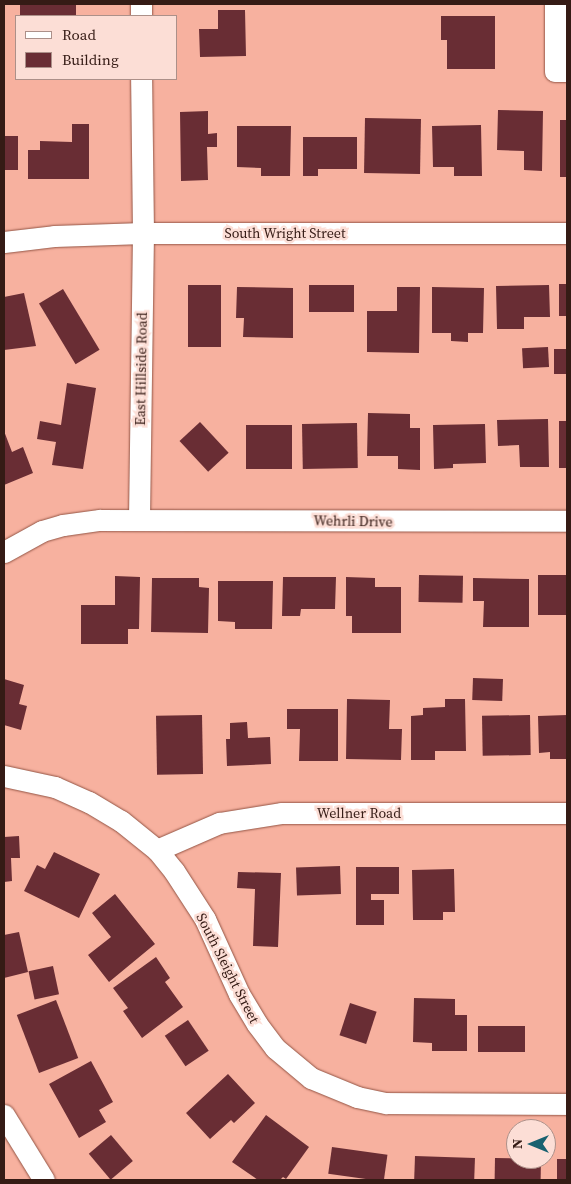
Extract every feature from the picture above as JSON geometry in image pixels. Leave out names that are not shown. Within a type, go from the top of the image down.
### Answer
[{"type":"street","points":[[555,4],[561,71]]},
{"type":"street","name":"East Hillside Road","points":[[138,519],[142,80]]},
{"type":"street","name":"South Wright Street","points":[[4,242],[54,236],[142,233],[567,233]]},
{"type":"street","points":[[4,552],[42,531],[63,525],[81,522],[138,519]]},
{"type":"street","name":"Wehrli Drive","points":[[138,519],[567,521]]},
{"type":"street","name":"South Sleight Street","points":[[4,776],[55,787],[89,802],[121,821],[157,850],[174,871],[205,919],[239,994],[257,1024],[275,1048],[311,1078],[356,1097],[386,1103],[567,1104]]},
{"type":"street","name":"Wellner Road","points":[[157,850],[219,823],[282,813],[567,813]]},
{"type":"street","points":[[4,1115],[44,1180]]},
{"type":"building","points":[[20,4],[76,4],[76,15],[20,15]]},
{"type":"building","points":[[218,10],[245,10],[246,56],[200,57],[199,29],[218,29]]},
{"type":"building","points":[[441,16],[495,16],[495,69],[447,69],[447,40],[441,40]]},
{"type":"building","points":[[498,110],[543,111],[542,171],[524,170],[524,151],[497,150]]},
{"type":"building","points":[[208,111],[208,134],[217,133],[217,147],[207,147],[208,180],[181,181],[180,112]]},
{"type":"building","points":[[365,118],[421,119],[420,174],[364,173]]},
{"type":"building","points":[[560,120],[567,120],[567,177],[560,177]]},
{"type":"building","points":[[72,124],[89,124],[89,179],[28,179],[28,150],[40,150],[40,141],[72,142]]},
{"type":"building","points":[[481,125],[482,176],[454,176],[454,167],[433,167],[432,126]]},
{"type":"building","points":[[237,126],[291,126],[290,176],[261,176],[261,168],[237,167]]},
{"type":"building","points":[[4,136],[18,136],[18,170],[4,170]]},
{"type":"building","points":[[303,137],[357,137],[357,169],[318,169],[318,176],[303,176]]},
{"type":"building","points":[[559,284],[567,284],[567,316],[559,316]]},
{"type":"building","points":[[188,285],[221,285],[221,347],[188,347]]},
{"type":"building","points":[[309,285],[354,285],[354,312],[309,312]]},
{"type":"building","points":[[549,285],[550,317],[524,317],[524,329],[497,329],[496,286]]},
{"type":"building","points":[[237,287],[293,288],[293,338],[243,337],[244,318],[236,318]]},
{"type":"building","points":[[397,287],[420,287],[419,353],[367,352],[367,311],[397,311]]},
{"type":"building","points":[[432,287],[484,288],[483,333],[468,333],[468,342],[451,341],[451,333],[432,333]]},
{"type":"building","points":[[63,289],[100,350],[76,364],[39,303]]},
{"type":"building","points":[[24,293],[36,346],[4,350],[4,297]]},
{"type":"building","points":[[548,347],[549,367],[523,368],[522,348]]},
{"type":"building","points":[[554,349],[567,349],[567,374],[554,374]]},
{"type":"building","points":[[67,383],[96,388],[83,469],[52,465],[56,442],[37,439],[40,421],[61,425]]},
{"type":"building","points":[[368,413],[410,414],[410,428],[420,428],[420,470],[398,469],[398,456],[367,456]]},
{"type":"building","points":[[548,419],[549,467],[520,467],[519,445],[498,446],[497,420]]},
{"type":"building","points":[[559,421],[567,421],[567,468],[559,468]]},
{"type":"building","points":[[200,422],[229,453],[208,472],[180,441]]},
{"type":"building","points":[[357,423],[358,468],[303,469],[302,424]]},
{"type":"building","points":[[485,424],[486,463],[453,464],[453,468],[434,469],[433,425]]},
{"type":"building","points":[[246,425],[292,425],[292,469],[246,469]]},
{"type":"building","points":[[4,431],[12,452],[23,447],[33,473],[4,485]]},
{"type":"building","points":[[419,575],[463,576],[463,603],[419,602]]},
{"type":"building","points":[[538,575],[566,575],[566,615],[538,615]]},
{"type":"building","points":[[115,576],[140,577],[139,629],[128,629],[128,644],[81,644],[81,605],[115,605]]},
{"type":"building","points":[[283,577],[336,577],[335,609],[301,609],[300,616],[282,616]]},
{"type":"building","points":[[346,577],[375,578],[375,587],[401,587],[401,633],[352,633],[352,616],[346,616]]},
{"type":"building","points":[[152,578],[199,578],[199,587],[209,588],[208,633],[151,632]]},
{"type":"building","points":[[473,578],[529,579],[529,627],[483,627],[484,601],[473,601]]},
{"type":"building","points":[[218,581],[273,581],[272,629],[235,629],[235,622],[218,621]]},
{"type":"building","points":[[473,678],[503,679],[502,701],[472,700]]},
{"type":"building","points":[[4,679],[24,685],[19,704],[27,706],[21,730],[4,725]]},
{"type":"building","points":[[347,699],[390,700],[389,729],[402,729],[401,760],[346,759]]},
{"type":"building","points":[[445,699],[465,699],[466,751],[435,751],[435,760],[411,760],[411,716],[423,715],[423,708],[445,707]]},
{"type":"building","points":[[287,709],[338,709],[338,761],[299,761],[300,729],[287,729]]},
{"type":"building","points":[[202,715],[203,774],[157,775],[156,716]]},
{"type":"building","points":[[530,715],[531,755],[483,756],[482,716]]},
{"type":"building","points":[[567,715],[567,759],[550,759],[550,752],[539,753],[538,716]]},
{"type":"building","points":[[247,722],[248,738],[270,737],[271,764],[227,766],[226,739],[230,739],[230,723]]},
{"type":"building","points":[[19,836],[20,858],[11,858],[12,881],[4,882],[4,837]]},
{"type":"building","points":[[54,852],[100,874],[79,918],[24,891],[37,865],[45,869]]},
{"type":"building","points":[[340,866],[341,894],[297,896],[296,868]]},
{"type":"building","points":[[356,867],[399,867],[399,894],[371,894],[371,900],[384,900],[384,925],[356,925]]},
{"type":"building","points":[[454,869],[455,912],[443,912],[443,920],[413,920],[412,870]]},
{"type":"building","points":[[238,872],[281,873],[278,947],[253,946],[255,889],[237,888]]},
{"type":"building","points":[[115,894],[155,944],[109,982],[88,955],[111,937],[92,913]]},
{"type":"building","points":[[19,932],[28,972],[4,978],[4,935]]},
{"type":"building","points":[[156,957],[170,978],[165,982],[183,1007],[142,1038],[123,1011],[128,1008],[113,988]]},
{"type":"building","points":[[53,966],[59,994],[35,1000],[29,971]]},
{"type":"building","points":[[414,998],[455,999],[455,1015],[467,1015],[467,1051],[432,1051],[432,1043],[413,1042]]},
{"type":"building","points":[[56,1000],[78,1058],[39,1073],[17,1015]]},
{"type":"building","points":[[350,1003],[377,1012],[366,1044],[339,1035]]},
{"type":"building","points":[[188,1020],[209,1051],[185,1066],[165,1036]]},
{"type":"building","points":[[478,1026],[525,1026],[525,1052],[478,1052]]},
{"type":"building","points":[[91,1061],[113,1102],[99,1110],[106,1122],[79,1138],[49,1084]]},
{"type":"building","points":[[228,1074],[255,1103],[234,1123],[231,1120],[210,1139],[186,1113]]},
{"type":"building","points":[[266,1115],[309,1147],[286,1179],[283,1177],[280,1180],[258,1180],[232,1162]]},
{"type":"building","points":[[111,1135],[133,1161],[111,1180],[89,1154]]},
{"type":"building","points":[[332,1147],[387,1155],[384,1180],[328,1174]]},
{"type":"building","points":[[415,1156],[475,1158],[474,1180],[414,1180]]},
{"type":"building","points":[[495,1158],[506,1158],[506,1169],[541,1169],[541,1180],[495,1180]]},
{"type":"building","points":[[557,1159],[567,1159],[567,1180],[557,1180]]}]
